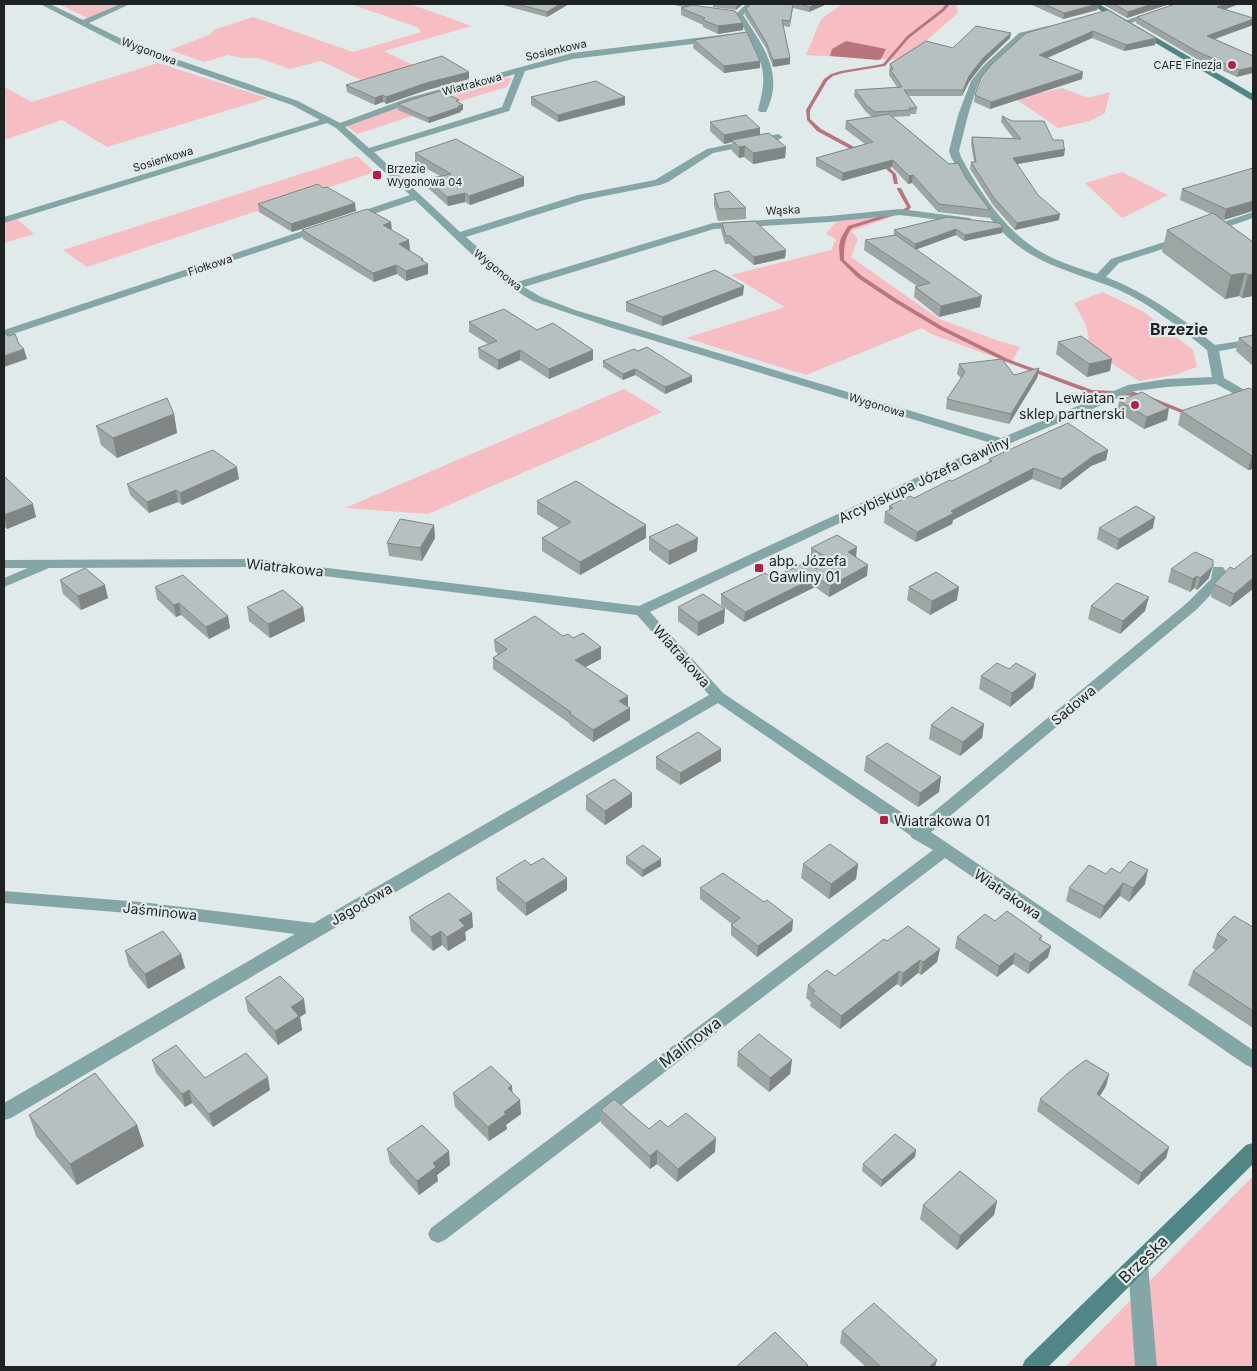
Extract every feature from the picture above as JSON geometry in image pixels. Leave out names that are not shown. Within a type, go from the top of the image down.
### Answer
[{"type":"street","name":"Wygonowa","points":[[44,4],[129,46],[286,100],[339,126],[487,263],[515,286],[537,299],[570,312],[1002,442]]},
{"type":"street","points":[[83,23],[126,4]]},
{"type":"street","points":[[674,4],[711,11]]},
{"type":"street","points":[[750,4],[734,14],[751,34],[768,62],[771,76],[763,110]]},
{"type":"street","points":[[1094,4],[1249,91],[1253,98]]},
{"type":"street","points":[[1125,22],[1182,4]]},
{"type":"street","points":[[1092,15],[1107,11]]},
{"type":"street","points":[[1055,25],[1022,35],[987,67],[974,83],[963,115],[954,151],[956,158],[1000,224],[1041,257],[1099,278],[1133,293],[1163,310],[1213,349],[1218,380],[1253,400]]},
{"type":"street","name":"Sosienkowa","points":[[368,151],[506,109],[521,71],[572,56],[751,34]]},
{"type":"street","name":"Wiatrakowa","points":[[339,126],[411,100],[521,71]]},
{"type":"street","name":"Sosienkowa","points":[[4,220],[328,120]]},
{"type":"street","points":[[458,236],[582,197],[657,183],[665,180],[710,151],[778,138]]},
{"type":"street","name":"Fiołkowa","points":[[4,334],[416,196]]},
{"type":"street","name":"Wąska","points":[[515,286],[626,250],[713,226],[829,219],[890,212],[910,212],[1000,224]]},
{"type":"street","points":[[1099,278],[1115,261],[1253,215]]},
{"type":"street","points":[[1213,349],[1253,342]]},
{"type":"street","name":"Arcybiskupa Józefa Gawliny","points":[[641,611],[1002,442],[1132,388],[1167,383],[1218,380]]},
{"type":"street","name":"Wiatrakowa","points":[[4,564],[254,563],[641,611],[718,696],[918,834],[1253,1060]]},
{"type":"street","points":[[4,583],[49,564]]},
{"type":"street","name":"Sadowa","points":[[918,834],[1192,606],[1218,580],[1218,570]]},
{"type":"street","name":"Jagodowa","points":[[4,1112],[718,696]]},
{"type":"street","name":"Malinowa","points":[[438,1234],[943,851]]},
{"type":"street","name":"Jaśminowa","points":[[4,897],[141,908],[317,930]]},
{"type":"street","name":"Brzeska","points":[[1033,1367],[1253,1151]]},
{"type":"street","points":[[1138,1264],[1146,1367]]},
{"type":"shaded area","points":[[58,4],[119,4],[88,18]]},
{"type":"shaded area","points":[[350,4],[410,4],[472,26],[384,51],[415,66],[361,80],[321,61],[290,69],[258,58],[242,58],[228,55],[204,62],[170,50],[211,34],[213,30],[253,17],[353,52],[421,32],[417,27]]},
{"type":"shaded area","points":[[842,4],[956,4],[958,13],[904,60],[806,55],[821,19]]},
{"type":"shaded area","points":[[846,41],[886,49],[881,59],[878,60],[830,56],[832,49]]},
{"type":"shaded area","points":[[158,63],[268,98],[107,147],[62,120],[4,140],[4,87],[32,102]]},
{"type":"shaded area","points":[[503,78],[512,78],[507,87],[357,134],[346,126],[406,105]]},
{"type":"shaded area","points":[[1062,88],[1088,98],[1110,92],[1105,113],[1090,121],[1058,128],[1016,99]]},
{"type":"shaded area","points":[[357,156],[375,172],[87,267],[63,250]]},
{"type":"shaded area","points":[[1122,172],[1168,195],[1122,218],[1085,183]]},
{"type":"shaded area","points":[[897,215],[851,231],[858,239],[851,257],[939,319],[1020,347],[1011,363],[931,334],[922,328],[806,375],[686,338],[785,307],[731,275],[831,250],[836,239],[826,234],[837,221]]},
{"type":"shaded area","points":[[17,219],[34,234],[4,243],[4,223]]},
{"type":"shaded area","points":[[1103,292],[1144,312],[1193,350],[1197,367],[1174,375],[1139,381],[1084,346],[1089,337],[1085,323],[1074,303]]},
{"type":"shaded area","points":[[624,389],[662,412],[428,514],[345,508]]},
{"type":"shaded area","points":[[1253,1176],[1253,1367],[1065,1367]]},
{"type":"building","points":[[517,4],[560,4],[547,12]]},
{"type":"building","points":[[751,4],[793,4],[790,21],[782,20],[790,58],[773,60],[766,42],[746,9]]},
{"type":"building","points":[[800,4],[815,4],[810,7]]},
{"type":"building","points":[[1044,4],[1098,4],[1064,13]]},
{"type":"building","points":[[1114,4],[1152,4],[1128,12]]},
{"type":"building","points":[[1175,4],[1224,4],[1217,7],[1253,18],[1207,36],[1253,56],[1253,67],[1239,70],[1196,51],[1137,17]]},
{"type":"building","points":[[692,5],[735,11],[743,23],[718,26],[703,20],[705,18],[681,8]]},
{"type":"building","points":[[1108,10],[1156,38],[1126,45],[1093,31],[1039,55],[1083,72],[991,102],[975,95],[981,77],[992,64],[1026,33]]},
{"type":"building","points":[[976,26],[1011,33],[983,58],[969,76],[963,90],[904,90],[917,108],[875,112],[867,106],[855,90],[902,87],[890,69],[893,69],[890,64],[926,41],[953,48]]},
{"type":"building","points":[[747,32],[760,61],[724,66],[694,40]]},
{"type":"building","points":[[442,56],[469,72],[426,83],[386,97],[383,95],[375,98],[346,85]]},
{"type":"building","points":[[596,81],[625,97],[558,115],[531,97]]},
{"type":"building","points":[[440,91],[459,100],[456,101],[463,105],[428,118],[398,104]]},
{"type":"building","points":[[889,114],[949,164],[958,163],[966,178],[990,210],[939,204],[913,175],[909,176],[893,160],[843,173],[816,158],[873,142],[846,121]]},
{"type":"building","points":[[746,115],[760,128],[724,135],[710,122]]},
{"type":"building","points":[[1002,116],[1012,121],[1044,121],[1053,140],[1063,140],[1065,149],[1013,158],[1038,195],[1060,214],[1017,223],[994,198],[971,162],[976,162],[972,137],[1021,139]]},
{"type":"building","points":[[769,133],[786,147],[753,153],[745,146],[739,147],[732,140]]},
{"type":"building","points":[[456,139],[524,177],[469,196],[465,193],[447,197],[427,179],[451,174],[415,153]]},
{"type":"building","points":[[1253,168],[1253,201],[1226,209],[1182,189]]},
{"type":"building","points":[[318,184],[355,203],[291,224],[258,204]]},
{"type":"building","points":[[729,191],[746,208],[719,209],[714,194]]},
{"type":"building","points":[[367,209],[391,222],[383,225],[409,240],[399,244],[428,264],[406,271],[396,265],[373,273],[302,230]]},
{"type":"building","points":[[1213,213],[1253,242],[1253,274],[1231,275],[1167,230]]},
{"type":"building","points":[[947,217],[999,223],[1003,227],[965,235],[956,229],[915,244],[894,230]]},
{"type":"building","points":[[755,221],[786,250],[754,257],[730,236],[726,236],[722,223]]},
{"type":"building","points":[[896,235],[982,296],[941,306],[915,287],[930,283],[865,240]]},
{"type":"building","points":[[715,270],[744,286],[662,317],[626,302]]},
{"type":"building","points":[[504,309],[537,330],[553,323],[593,350],[549,369],[520,350],[498,360],[478,348],[497,341],[469,322]]},
{"type":"building","points":[[4,332],[8,336],[15,334],[19,344],[24,349],[4,356]]},
{"type":"building","points":[[1253,335],[1253,349],[1239,338]]},
{"type":"building","points":[[1081,336],[1112,359],[1089,364],[1058,342]]},
{"type":"building","points":[[647,347],[692,376],[665,387],[635,369],[623,374],[603,361],[634,349],[638,351]]},
{"type":"building","points":[[1002,359],[1014,375],[1039,368],[1011,414],[947,399],[965,372],[959,364]]},
{"type":"building","points":[[1249,388],[1253,390],[1253,456],[1181,411]]},
{"type":"building","points":[[1142,392],[1169,408],[1147,417],[1119,401]]},
{"type":"building","points":[[167,398],[174,414],[113,438],[96,426]]},
{"type":"building","points":[[1068,423],[1108,450],[1093,456],[1062,479],[1034,468],[951,511],[954,513],[917,532],[885,512],[893,508],[889,506],[910,496],[914,498],[950,480],[952,481],[992,461],[989,459]]},
{"type":"building","points":[[213,450],[237,467],[180,493],[176,490],[147,502],[127,484]]},
{"type":"building","points":[[4,476],[33,504],[4,515]]},
{"type":"building","points":[[576,481],[646,525],[580,562],[542,538],[571,522],[537,501]]},
{"type":"building","points":[[1136,506],[1155,517],[1119,539],[1099,528]]},
{"type":"building","points":[[400,519],[434,525],[420,548],[387,543]]},
{"type":"building","points":[[677,524],[698,538],[669,551],[649,537]]},
{"type":"building","points":[[837,535],[857,547],[848,552],[868,565],[830,586],[816,577],[745,612],[721,594],[765,573],[772,578],[811,560],[815,569],[832,561],[811,548]]},
{"type":"building","points":[[1195,552],[1213,560],[1213,566],[1200,578],[1197,576],[1193,579],[1171,569]]},
{"type":"building","points":[[1252,555],[1253,578],[1234,594],[1214,584],[1230,567],[1234,569]]},
{"type":"building","points":[[85,568],[105,585],[78,596],[60,580]]},
{"type":"building","points":[[936,572],[959,587],[932,601],[909,587]]},
{"type":"building","points":[[183,575],[228,616],[206,627],[179,603],[174,605],[155,587]]},
{"type":"building","points":[[1117,583],[1149,597],[1123,621],[1091,606]]},
{"type":"building","points":[[283,590],[303,607],[268,624],[247,607]]},
{"type":"building","points":[[703,594],[725,609],[698,622],[678,607]]},
{"type":"building","points":[[535,616],[563,636],[568,634],[573,638],[583,633],[601,647],[575,660],[628,696],[619,701],[630,708],[593,730],[569,713],[571,712],[493,658],[507,649],[494,640]]},
{"type":"building","points":[[997,663],[1009,669],[1016,663],[1036,674],[1012,693],[981,676]]},
{"type":"building","points":[[952,707],[984,724],[963,742],[931,725]]},
{"type":"building","points":[[698,732],[721,749],[680,773],[656,757]]},
{"type":"building","points":[[887,743],[941,777],[920,793],[866,757]]},
{"type":"building","points":[[614,779],[632,793],[605,811],[586,796]]},
{"type":"building","points":[[830,844],[858,864],[831,884],[803,864]]},
{"type":"building","points":[[643,845],[661,859],[643,870],[626,857]]},
{"type":"building","points":[[543,858],[567,878],[526,903],[496,878],[525,860],[531,865]]},
{"type":"building","points":[[1130,861],[1148,870],[1133,888],[1123,883],[1104,906],[1069,888],[1089,865],[1106,874],[1111,868],[1120,873]]},
{"type":"building","points":[[723,873],[764,902],[767,900],[793,920],[758,946],[731,925],[740,918],[700,888]]},
{"type":"building","points":[[449,893],[472,913],[459,920],[465,926],[447,937],[441,931],[431,937],[409,917]]},
{"type":"building","points":[[1007,911],[1042,936],[1039,939],[1051,946],[1030,963],[1015,953],[999,966],[957,937],[985,914],[995,921]]},
{"type":"building","points":[[1234,916],[1253,927],[1253,1011],[1193,971],[1227,940],[1217,934]]},
{"type":"building","points":[[908,926],[940,949],[923,962],[920,960],[903,973],[899,971],[841,1016],[812,993],[815,991],[808,985],[827,970],[835,976],[884,939],[887,941]]},
{"type":"building","points":[[163,931],[181,954],[145,974],[125,951]]},
{"type":"building","points":[[280,976],[304,999],[291,1007],[299,1016],[275,1031],[245,998]]},
{"type":"building","points":[[759,1034],[792,1060],[770,1078],[738,1052]]},
{"type":"building","points":[[176,1045],[205,1078],[246,1053],[268,1077],[209,1114],[189,1090],[182,1094],[152,1060]]},
{"type":"building","points":[[1086,1060],[1109,1074],[1097,1094],[1169,1147],[1141,1173],[1040,1099],[1068,1073]]},
{"type":"building","points":[[491,1066],[512,1086],[508,1088],[520,1100],[504,1112],[506,1114],[488,1127],[453,1093]]},
{"type":"building","points":[[95,1073],[137,1125],[70,1164],[29,1115]]},
{"type":"building","points":[[614,1099],[649,1129],[660,1120],[668,1127],[686,1113],[716,1138],[678,1169],[657,1150],[650,1156],[601,1110]]},
{"type":"building","points":[[422,1125],[449,1151],[433,1163],[436,1167],[417,1181],[387,1149]]},
{"type":"building","points":[[895,1134],[916,1150],[882,1180],[863,1164]]},
{"type":"building","points":[[960,1171],[997,1201],[960,1236],[923,1205]]},
{"type":"building","points":[[874,1303],[937,1360],[929,1367],[881,1367],[842,1331]]},
{"type":"building","points":[[775,1332],[808,1365],[805,1367],[736,1367]]},
{"type":"waterway","points":[[858,151],[819,130],[808,119],[808,110],[825,80],[832,75],[842,72],[884,65],[908,37],[948,4]]},
{"type":"waterway","points":[[883,164],[894,174],[896,183]]},
{"type":"waterway","points":[[899,189],[909,207],[906,210],[850,227],[843,238],[842,260],[860,277],[941,328],[1006,360],[1091,392],[1134,394],[1191,415]]},
{"type":"place","name":"CAFE Finezja","points":[[1232,65]]},
{"type":"place","name":"Brzezie Wygonowa 04","points":[[377,175]]},
{"type":"place","name":"Lewiatan - sklep partnerski","points":[[1135,405]]},
{"type":"place","name":"abp. Józefa Gawliny 01","points":[[759,568]]},
{"type":"place","name":"Wiatrakowa 01","points":[[884,820]]},
{"type":"district","name":"Brzezie","points":[[1179,329]]}]
